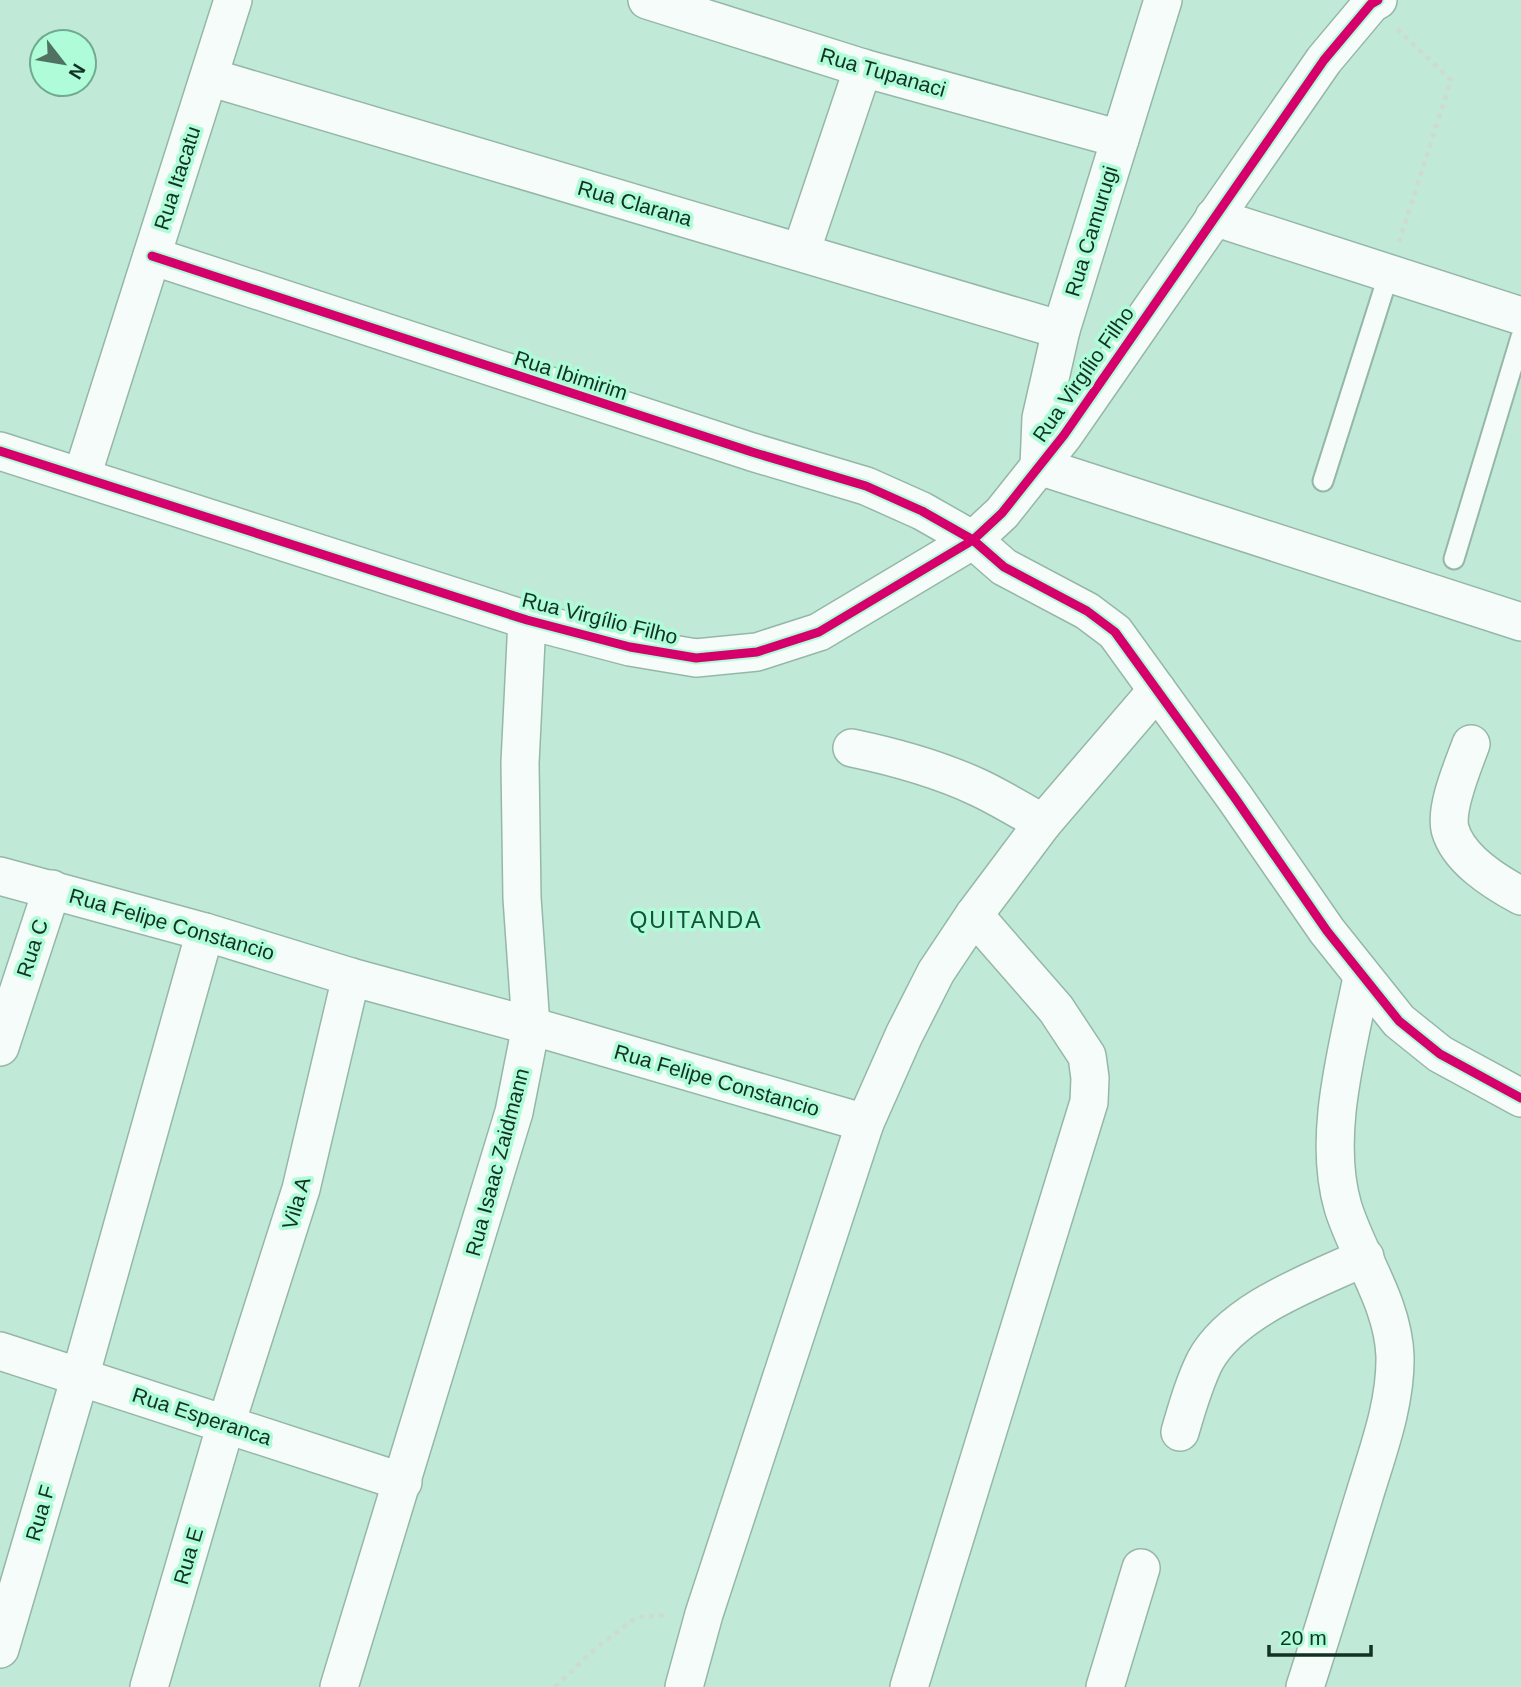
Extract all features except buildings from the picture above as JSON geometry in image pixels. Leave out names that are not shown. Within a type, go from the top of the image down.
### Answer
[{"type":"street","name":"Rua Itacatu","points":[[82,476],[233,0]]},
{"type":"street","name":"Rua Tupanaci","points":[[647,0],[863,68],[1120,139]]},
{"type":"street","name":"Rua Camurugi","points":[[1039,466],[1041,418],[1061,330],[1163,0]]},
{"type":"street","name":"Rua Virgílio Filho","points":[[0,451],[527,620],[630,647],[696,658],[757,652],[819,632],[973,540],[1002,513],[1084,407],[1324,60],[1369,1]]},
{"type":"street","points":[[801,252],[863,68]]},
{"type":"street","name":"Rua Clarana","points":[[209,77],[1061,330]]},
{"type":"street","points":[[1214,217],[1521,316]]},
{"type":"street","name":"Rua Ibimirim","points":[[152,256],[725,444],[866,486],[922,511],[973,540],[1004,567],[1087,611],[1115,632],[1362,977],[1399,1021],[1440,1055],[1521,1098]]},
{"type":"street","points":[[1039,466],[1521,622]]},
{"type":"street","name":"Rua Isaac Zaidmann","points":[[339,1687],[514,1112],[531,1026],[522,898],[520,763],[527,620]]},
{"type":"street","points":[[684,1687],[704,1614],[865,1124],[904,1035],[936,972],[974,915],[1044,823],[1157,690]]},
{"type":"street","points":[[1471,744],[1453,794],[1450,828],[1459,848],[1472,862],[1521,896]]},
{"type":"street","points":[[852,748],[900,758],[939,771],[1044,823]]},
{"type":"street","name":"Rua Felipe Constancio","points":[[0,876],[205,932],[351,977],[531,1026],[865,1124]]},
{"type":"street","name":"Rua C","points":[[0,1047],[52,889]]},
{"type":"street","points":[[909,1687],[1089,1102],[1087,1056],[1056,1009],[974,915]]},
{"type":"street","name":"Rua F","points":[[0,1649],[80,1377],[205,932]]},
{"type":"street","name":"Vila A","points":[[226,1424],[301,1189],[351,977]]},
{"type":"street","points":[[1306,1687],[1389,1414],[1395,1355],[1385,1305],[1344,1209],[1336,1180],[1335,1136],[1362,977]]},
{"type":"street","points":[[1180,1432],[1206,1359],[1230,1330],[1243,1319],[1294,1290],[1365,1257]]},
{"type":"street","name":"Rua Esperanca","points":[[0,1351],[403,1482]]},
{"type":"street","name":"Rua E","points":[[149,1687],[226,1424]]},
{"type":"street","points":[[1105,1687],[1141,1568]]},
{"type":"lane","points":[[1323,481],[1389,273]]},
{"type":"lane","points":[[1454,559],[1521,337]]},
{"type":"path","points":[[1369,1],[1451,80],[1389,273]]},
{"type":"path","points":[[555,1687],[596,1648],[637,1617],[704,1614]]},
{"type":"cycle path","points":[[0,451],[527,620],[630,647],[696,658],[757,652],[819,632],[973,540],[1002,513],[1064,435],[1324,60],[1371,4],[1378,0]]},
{"type":"cycle path","points":[[152,256],[752,452],[866,486],[922,511],[973,540],[1004,567],[1087,611],[1115,632],[1327,931],[1399,1021],[1440,1054],[1521,1098]]},
{"type":"district","name":"QUITANDA","points":[[696,920]]}]
